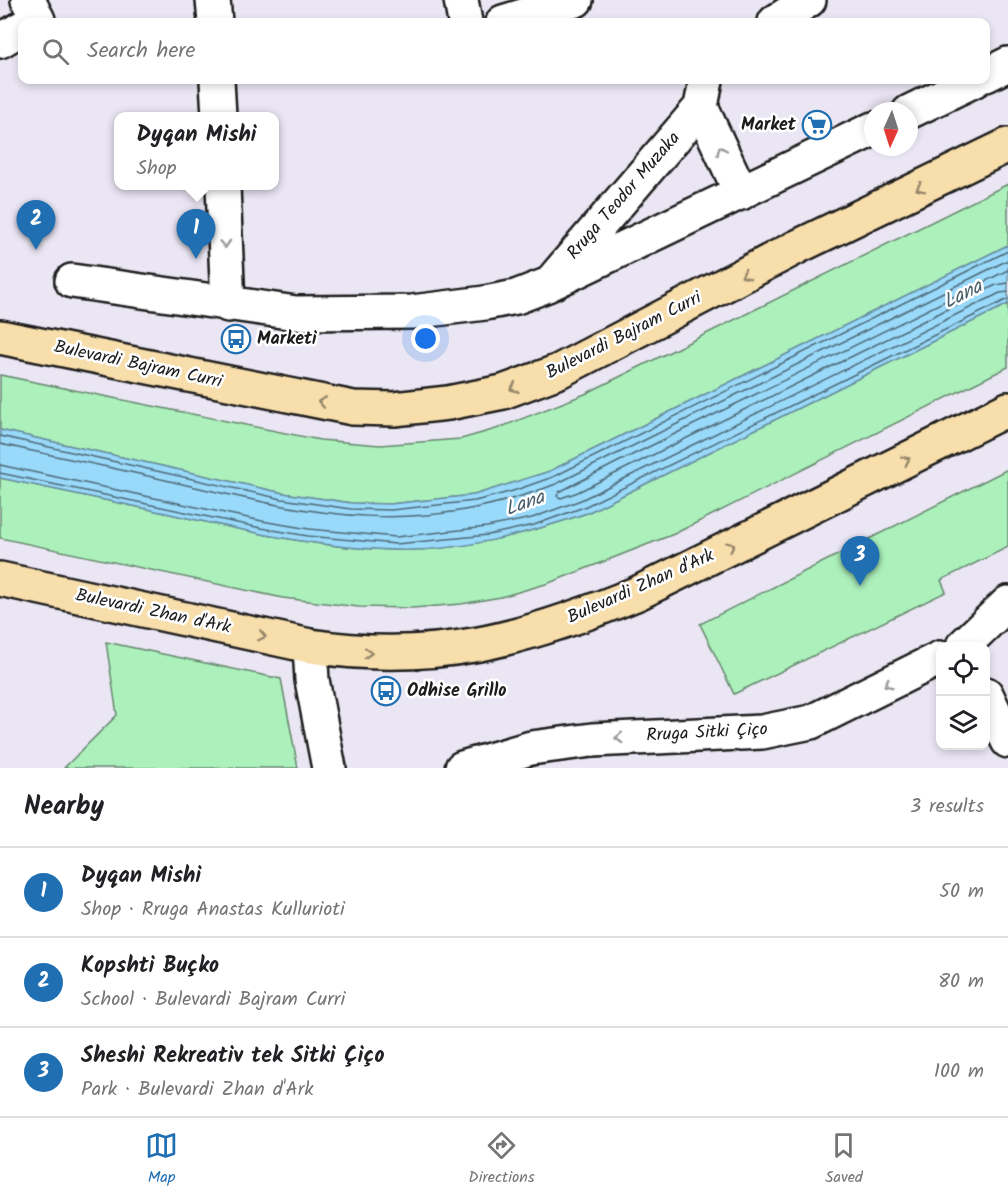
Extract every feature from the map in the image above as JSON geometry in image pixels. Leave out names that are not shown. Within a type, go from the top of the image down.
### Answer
[{"type":"main road","name":"Bulevardi Bajram Curri","points":[[0,337],[353,408],[394,409],[448,403],[503,392],[559,371],[797,247],[1008,145]]},
{"type":"main road","name":"Bulevardi Zhan d'Ark","points":[[0,579],[310,646],[379,654],[431,652],[498,641],[581,617],[638,593],[1008,409]]},
{"type":"street","points":[[27,0],[37,18]]},
{"type":"street","points":[[213,0],[214,18]]},
{"type":"street","points":[[462,0],[464,18]]},
{"type":"street","points":[[516,18],[576,0]]},
{"type":"street","points":[[771,15],[809,0]]},
{"type":"street","points":[[0,41],[18,30]]},
{"type":"street","points":[[990,73],[1008,64]]},
{"type":"street","points":[[217,84],[219,112]]},
{"type":"street","points":[[918,108],[967,84]]},
{"type":"street","name":"Rruga Teodor Muzaka","points":[[704,93],[741,194]]},
{"type":"street","name":"Rruga Teodor Muzaka","points":[[548,285],[704,93]]},
{"type":"street","points":[[72,281],[296,313],[412,312],[485,303],[516,297],[548,285],[864,133]]},
{"type":"street","points":[[223,190],[228,305]]},
{"type":"street","points":[[967,642],[1008,603]]},
{"type":"street","points":[[310,646],[312,680],[329,768]]},
{"type":"street","name":"Rruga Sitki Çiço","points":[[462,768],[531,748],[592,740],[762,732],[811,722],[936,660]]},
{"type":"street","points":[[987,696],[1008,741]]},
{"type":"green space","points":[[1008,184],[1008,245],[550,471],[474,495],[390,504],[352,503],[283,493],[0,430],[0,375],[320,440],[380,445],[461,439],[496,429],[585,394]]},
{"type":"green space","points":[[1008,304],[1008,367],[674,534],[549,583],[501,597],[461,604],[413,608],[359,607],[283,598],[0,538],[0,478],[242,530],[334,545],[419,550],[492,540],[587,513]]},
{"type":"green space","points":[[1008,469],[1008,547],[941,580],[946,592],[734,694],[700,624]]},
{"type":"green space","points":[[106,642],[281,679],[298,768],[64,768],[117,715]]},
{"type":"water","name":"Lana","points":[[1008,245],[1008,304],[587,513],[492,540],[419,550],[334,545],[242,530],[0,478],[0,430],[283,493],[352,503],[390,504],[474,495],[550,471]]},
{"type":"place","name":"Market","points":[[817,125]]},
{"type":"place","name":"Kopshti Buçko","points":[[36,250]]},
{"type":"place","name":"Dyqan Mishi","points":[[196,259]]},
{"type":"place","name":"Marketi","points":[[236,339]]},
{"type":"place","name":"Sheshi Rekreativ tek Sitki Çiço","points":[[860,586]]},
{"type":"place","name":"Odhise Grillo","points":[[386,691]]}]
